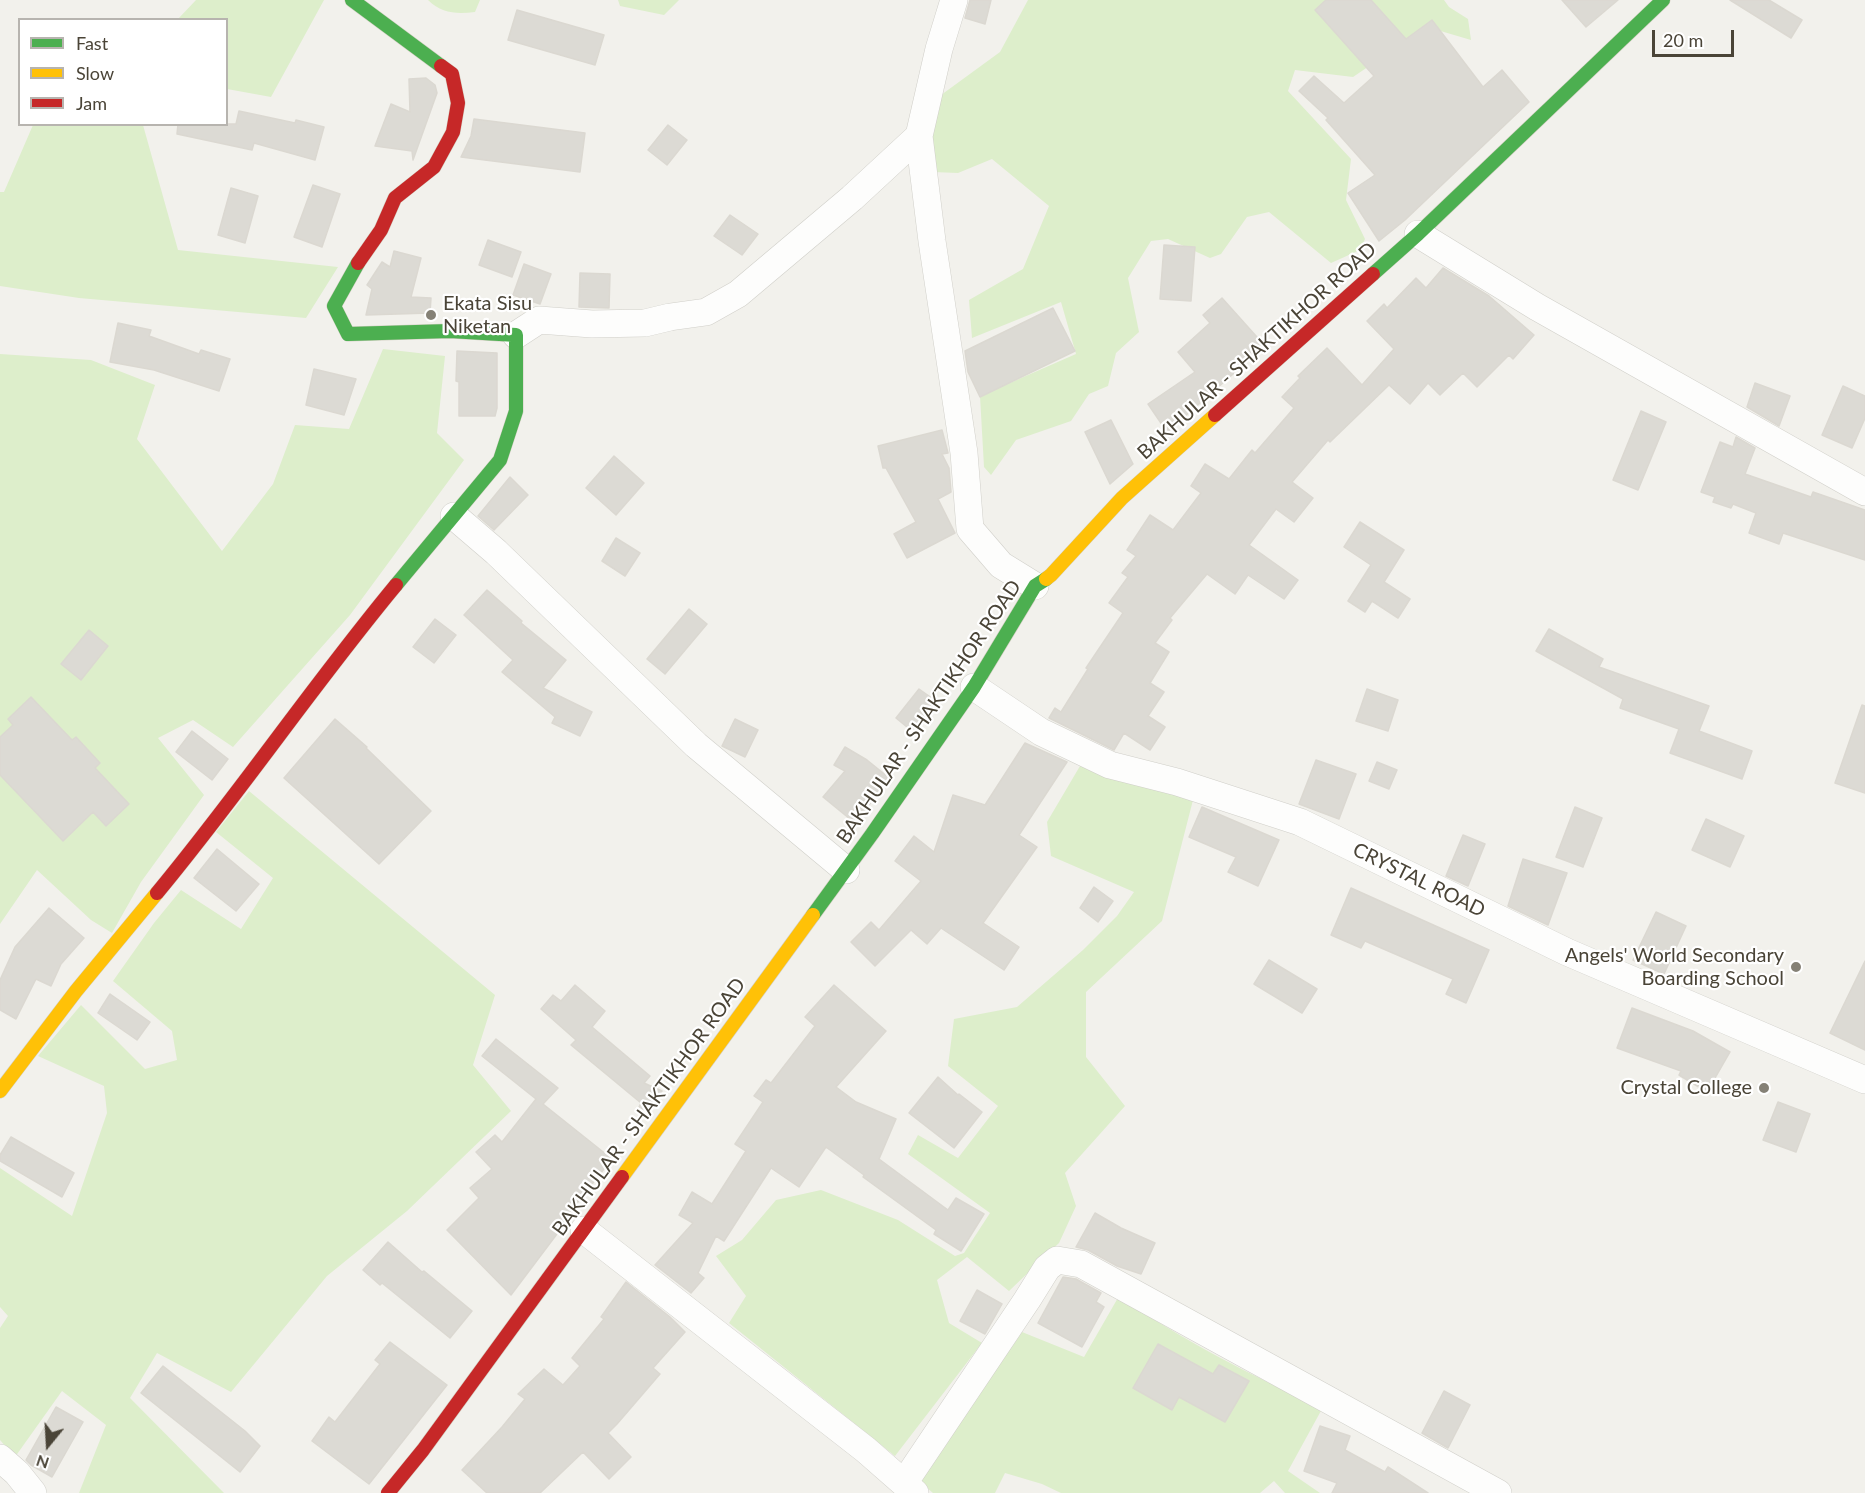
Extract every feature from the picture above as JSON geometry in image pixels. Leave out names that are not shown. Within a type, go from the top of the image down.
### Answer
[{"type":"street","points":[[352,0],[452,74],[458,103],[453,132],[434,167],[395,198],[381,230],[356,266],[334,306],[348,334],[450,331],[516,335],[539,320],[592,324],[645,323],[706,312],[738,294],[852,198],[919,136]]},
{"type":"street","points":[[954,0],[939,50],[919,136],[932,242],[964,453],[970,529],[1001,565],[1035,586]]},
{"type":"street","name":"BAKHULAR - SHAKTIKHOR ROAD","points":[[388,1493],[423,1450],[846,870],[974,687],[1035,586],[1051,575],[1122,498],[1418,234],[1663,0]]},
{"type":"street","points":[[1418,234],[1537,307],[1865,492]]},
{"type":"street","points":[[0,1091],[76,990],[192,851],[359,630],[500,460],[516,411],[516,335]]},
{"type":"street","points":[[454,516],[496,552],[696,745],[846,870]]},
{"type":"street","name":"CRYSTAL ROAD","points":[[974,687],[1041,732],[1110,765],[1177,782],[1300,822],[1567,952],[1865,1080]]},
{"type":"street","points":[[584,1230],[866,1450],[910,1488],[1047,1268],[1057,1260],[1081,1264],[1498,1493]]},
{"type":"street","points":[[0,1458],[17,1473],[33,1493]]},
{"type":"green space","points":[[196,0],[324,0],[271,97],[228,89],[228,18],[179,18]]},
{"type":"green space","points":[[428,0],[480,0],[475,12],[462,13],[444,10]]},
{"type":"green space","points":[[618,0],[679,0],[664,15],[620,6]]},
{"type":"green space","points":[[1028,0],[1444,0],[1449,7],[1468,19],[1471,40],[1427,27],[1353,77],[1295,70],[1288,91],[1351,159],[1346,200],[1365,239],[1360,250],[1331,263],[1269,212],[1247,217],[1221,254],[1210,258],[1168,239],[1151,241],[1128,278],[1139,332],[1116,353],[1108,386],[1089,394],[1071,421],[1016,440],[991,475],[984,467],[980,396],[1076,354],[1061,302],[972,338],[969,300],[1023,269],[1049,206],[992,159],[958,173],[933,172],[926,106],[1000,52]]},
{"type":"green space","points":[[33,126],[143,126],[178,250],[338,267],[306,318],[79,298],[0,286],[0,192],[4,192]]},
{"type":"green space","points":[[383,349],[445,356],[437,433],[464,460],[350,615],[233,747],[193,720],[158,738],[204,795],[141,882],[112,933],[91,920],[37,870],[0,924],[0,354],[91,360],[155,385],[137,439],[222,551],[273,484],[295,425],[349,429]]},
{"type":"green space","points":[[1080,766],[1193,800],[1162,921],[1086,992],[1086,1057],[1125,1106],[1065,1173],[1076,1206],[1059,1243],[1009,1291],[967,1257],[937,1280],[949,1323],[982,1343],[895,1456],[729,1323],[746,1296],[716,1256],[742,1240],[776,1200],[821,1190],[898,1220],[955,1256],[964,1253],[990,1213],[908,1154],[918,1135],[958,1158],[998,1106],[948,1066],[954,1019],[1017,1007],[1083,950],[1117,916],[1134,892],[1051,856],[1047,822]]},
{"type":"green space","points":[[249,791],[495,995],[473,1065],[511,1111],[407,1211],[327,1276],[231,1392],[157,1353],[130,1398],[224,1493],[79,1493],[106,1425],[62,1391],[15,1457],[0,1440],[0,1328],[8,1316],[0,1307],[0,1168],[72,1216],[107,1113],[104,1086],[38,1056],[81,1005],[145,1069],[177,1060],[172,1031],[113,981],[154,923],[181,890],[241,929],[273,878],[216,832]]},
{"type":"green space","points":[[1119,1296],[1193,1343],[1322,1409],[1288,1471],[1320,1493],[1285,1493],[1274,1481],[1260,1493],[1061,1493],[1042,1484],[1005,1473],[995,1493],[933,1493],[919,1481],[1022,1332],[1084,1357]]},
{"type":"building","points":[[970,0],[991,0],[985,24],[965,18]]},
{"type":"building","points":[[1326,0],[1371,0],[1406,39],[1432,20],[1483,87],[1502,70],[1529,102],[1405,220],[1379,241],[1348,193],[1375,175],[1326,120],[1328,118],[1299,91],[1314,76],[1344,103],[1374,76],[1315,10]]},
{"type":"building","points":[[1562,0],[1618,0],[1586,27]]},
{"type":"building","points":[[1730,0],[1769,0],[1802,20],[1791,38]]},
{"type":"building","points":[[517,10],[604,35],[595,65],[508,40]]},
{"type":"building","points":[[426,78],[435,85],[437,93],[413,160],[412,151],[375,146],[391,104],[410,112],[409,79]]},
{"type":"building","points":[[239,111],[324,127],[315,160],[254,143],[252,150],[177,134],[178,126],[236,124]]},
{"type":"building","points":[[474,119],[585,133],[580,172],[461,157],[471,136]]},
{"type":"building","points":[[668,125],[687,140],[667,165],[648,150]]},
{"type":"building","points":[[313,185],[340,194],[322,247],[294,237]]},
{"type":"building","points":[[231,188],[258,196],[245,243],[218,235]]},
{"type":"building","points":[[730,215],[758,234],[742,255],[714,236]]},
{"type":"building","points":[[488,240],[521,252],[512,277],[479,265]]},
{"type":"building","points":[[1164,245],[1195,247],[1191,301],[1160,299]]},
{"type":"building","points":[[394,251],[421,258],[411,297],[431,298],[430,313],[366,315],[372,289],[367,285],[382,262],[390,267]]},
{"type":"building","points":[[524,264],[551,274],[540,304],[513,295]]},
{"type":"building","points":[[1443,268],[1489,296],[1534,335],[1513,359],[1509,355],[1477,387],[1463,373],[1440,395],[1428,383],[1410,404],[1389,385],[1330,442],[1328,440],[1292,482],[1313,498],[1294,522],[1276,509],[1249,545],[1298,580],[1284,599],[1248,575],[1235,594],[1207,574],[1170,618],[1172,620],[1155,643],[1169,652],[1150,683],[1164,692],[1148,716],[1165,727],[1150,750],[1124,733],[1114,750],[1049,718],[1055,708],[1061,712],[1088,669],[1086,668],[1123,613],[1109,603],[1128,577],[1122,573],[1136,556],[1127,550],[1150,515],[1173,530],[1201,493],[1191,486],[1205,464],[1229,479],[1252,450],[1255,453],[1294,408],[1282,397],[1300,378],[1298,376],[1327,348],[1362,385],[1394,349],[1367,321],[1384,304],[1387,308],[1416,278],[1426,288]]},
{"type":"building","points":[[580,273],[610,274],[609,308],[579,307]]},
{"type":"building","points":[[1222,298],[1265,346],[1167,432],[1148,404],[1195,372],[1178,352],[1210,323],[1203,315]]},
{"type":"building","points":[[1053,308],[1075,351],[980,397],[968,372],[965,351]]},
{"type":"building","points":[[118,323],[151,330],[149,336],[199,354],[201,350],[230,359],[219,391],[154,370],[110,362]]},
{"type":"building","points":[[457,351],[497,353],[495,416],[459,416],[459,382],[456,381]]},
{"type":"building","points":[[314,369],[356,379],[344,415],[306,405]]},
{"type":"building","points":[[1755,383],[1790,396],[1779,426],[1747,407]]},
{"type":"building","points":[[1843,386],[1865,396],[1865,418],[1852,448],[1822,435]]},
{"type":"building","points":[[1641,411],[1666,422],[1638,490],[1613,480]]},
{"type":"building","points":[[1111,420],[1133,464],[1110,484],[1085,432]]},
{"type":"building","points":[[942,430],[948,453],[942,454],[949,468],[951,492],[938,499],[955,533],[907,558],[894,534],[916,522],[886,468],[883,468],[878,446]]},
{"type":"building","points":[[1736,437],[1755,448],[1745,474],[1811,497],[1813,492],[1865,510],[1865,560],[1783,533],[1779,544],[1749,533],[1756,513],[1733,504],[1731,508],[1713,502],[1715,497],[1701,492],[1720,442],[1733,447]]},
{"type":"building","points":[[614,456],[644,483],[616,515],[586,488]]},
{"type":"building","points":[[510,477],[528,495],[494,530],[478,516]]},
{"type":"building","points":[[1360,522],[1404,550],[1384,582],[1410,599],[1398,618],[1372,601],[1365,612],[1348,601],[1371,565],[1344,547]]},
{"type":"building","points":[[616,538],[640,553],[625,576],[602,561]]},
{"type":"building","points":[[487,590],[522,621],[521,623],[566,660],[543,688],[592,712],[580,736],[552,723],[555,717],[502,672],[513,660],[464,615]]},
{"type":"building","points":[[689,609],[707,624],[665,674],[647,659]]},
{"type":"building","points":[[435,619],[456,635],[434,663],[413,647]]},
{"type":"building","points":[[1549,629],[1603,659],[1599,667],[1709,706],[1699,731],[1752,751],[1742,779],[1670,753],[1679,729],[1620,708],[1623,699],[1536,651]]},
{"type":"building","points":[[89,630],[108,646],[81,680],[61,664]]},
{"type":"building","points":[[919,689],[936,701],[913,732],[896,718]]},
{"type":"building","points":[[1367,689],[1398,700],[1388,731],[1356,721]]},
{"type":"building","points":[[31,697],[72,740],[76,737],[100,763],[95,768],[129,804],[106,826],[93,812],[63,841],[0,775],[0,737],[13,725],[8,719]]},
{"type":"building","points":[[1862,705],[1865,706],[1865,793],[1835,783]]},
{"type":"building","points":[[335,719],[367,747],[431,811],[379,864],[284,778]]},
{"type":"building","points":[[735,719],[758,730],[745,757],[722,746]]},
{"type":"building","points":[[192,731],[228,759],[212,780],[176,752]]},
{"type":"building","points":[[1025,743],[1067,762],[1019,835],[1037,847],[983,923],[1019,947],[1004,970],[941,928],[927,944],[911,930],[875,966],[851,942],[871,922],[879,930],[921,881],[895,861],[914,836],[934,852],[953,795],[985,805]]},
{"type":"building","points":[[845,747],[867,760],[888,777],[856,824],[823,797],[845,771],[834,765]]},
{"type":"building","points":[[1316,760],[1356,774],[1339,819],[1299,804]]},
{"type":"building","points":[[1377,762],[1397,770],[1389,789],[1369,781]]},
{"type":"building","points":[[1202,807],[1279,840],[1258,886],[1228,872],[1236,857],[1189,837]]},
{"type":"building","points":[[1575,807],[1602,818],[1583,867],[1556,857]]},
{"type":"building","points":[[1706,819],[1744,836],[1730,867],[1692,850]]},
{"type":"building","points":[[1463,835],[1485,844],[1468,886],[1446,876]]},
{"type":"building","points":[[217,849],[259,884],[236,911],[194,878]]},
{"type":"building","points":[[1523,859],[1567,873],[1548,925],[1508,906]]},
{"type":"building","points":[[1094,887],[1113,901],[1098,922],[1080,908]]},
{"type":"building","points":[[1351,888],[1489,950],[1466,1003],[1446,994],[1453,979],[1365,941],[1361,948],[1331,935]]},
{"type":"building","points":[[49,908],[84,938],[61,964],[51,986],[36,979],[16,1019],[0,1010],[0,980],[15,947]]},
{"type":"building","points":[[1656,912],[1686,926],[1664,974],[1633,960]]},
{"type":"building","points":[[1269,960],[1317,989],[1302,1013],[1254,984]]},
{"type":"building","points":[[1865,961],[1865,1050],[1830,1033]]},
{"type":"building","points":[[575,985],[605,1011],[592,1027],[650,1076],[644,1083],[662,1091],[647,1111],[639,1107],[641,1103],[571,1045],[576,1040],[541,1009],[553,995],[561,1001]]},
{"type":"building","points":[[834,985],[886,1031],[836,1087],[856,1102],[896,1119],[879,1159],[948,1210],[956,1198],[984,1214],[961,1251],[934,1234],[936,1230],[826,1147],[799,1187],[771,1168],[724,1241],[716,1236],[698,1273],[704,1278],[691,1293],[655,1265],[693,1223],[679,1215],[692,1192],[712,1204],[746,1151],[735,1144],[763,1102],[754,1096],[766,1080],[771,1083],[815,1026],[805,1017]]},
{"type":"building","points":[[110,994],[150,1022],[137,1040],[98,1013]]},
{"type":"building","points":[[1632,1008],[1693,1031],[1730,1052],[1707,1092],[1679,1075],[1681,1071],[1617,1048]]},
{"type":"building","points":[[496,1039],[558,1088],[543,1104],[612,1159],[573,1208],[575,1210],[511,1295],[447,1230],[479,1198],[470,1188],[492,1169],[476,1152],[495,1135],[502,1142],[536,1099],[482,1056]]},
{"type":"building","points":[[938,1077],[982,1112],[954,1148],[909,1113]]},
{"type":"building","points":[[1778,1102],[1810,1114],[1796,1152],[1763,1140]]},
{"type":"building","points":[[11,1137],[74,1173],[62,1197],[0,1161],[0,1155]]},
{"type":"building","points":[[1095,1213],[1155,1243],[1141,1274],[1117,1266],[1088,1250],[1076,1247]]},
{"type":"building","points":[[388,1242],[472,1311],[450,1338],[363,1270]]},
{"type":"building","points":[[1063,1277],[1076,1279],[1101,1293],[1096,1302],[1104,1307],[1082,1347],[1038,1323]]},
{"type":"building","points":[[626,1282],[685,1332],[653,1368],[660,1374],[608,1433],[631,1457],[609,1479],[583,1452],[540,1493],[487,1493],[462,1470],[525,1399],[518,1394],[544,1369],[563,1385],[580,1366],[572,1358],[604,1319],[601,1317]]},
{"type":"building","points":[[977,1290],[1002,1304],[985,1334],[960,1321]]},
{"type":"building","points":[[390,1342],[447,1385],[369,1484],[312,1441],[329,1417],[335,1422],[380,1364],[375,1360]]},
{"type":"building","points":[[1158,1344],[1213,1374],[1219,1365],[1249,1381],[1225,1422],[1179,1397],[1172,1410],[1133,1388]]},
{"type":"building","points":[[163,1366],[245,1431],[260,1446],[240,1472],[141,1393]]},
{"type":"building","points":[[1444,1391],[1470,1405],[1448,1448],[1422,1433]]},
{"type":"building","points":[[56,1407],[83,1422],[52,1477],[26,1460]]},
{"type":"building","points":[[1320,1426],[1350,1436],[1345,1450],[1385,1472],[1388,1467],[1428,1493],[1332,1493],[1337,1483],[1304,1471]]},
{"type":"traffic: fast","points":[[352,0],[441,66]]},
{"type":"traffic: fast","points":[[1373,274],[1418,234],[1663,0]]},
{"type":"traffic: fast","points":[[358,263],[334,306],[348,334],[450,331],[516,335],[516,411],[500,460],[396,585]]},
{"type":"traffic: fast","points":[[813,915],[974,687],[1035,586],[1046,579]]},
{"type":"traffic: slow","points":[[1046,579],[1122,498],[1215,415]]},
{"type":"traffic: slow","points":[[0,1091],[76,991],[157,893]]},
{"type":"traffic: slow","points":[[622,1177],[813,915]]},
{"type":"traffic: jam","points":[[358,263],[381,230],[395,198],[434,167],[453,132],[458,103],[452,74],[441,66]]},
{"type":"traffic: jam","points":[[1215,415],[1373,274]]},
{"type":"traffic: jam","points":[[157,893],[396,585]]},
{"type":"traffic: jam","points":[[388,1493],[423,1450],[622,1177]]},
{"type":"place","name":"Ekata Sisu Niketan","points":[[431,315]]},
{"type":"place","name":"Angels' World Secondary Boarding School","points":[[1796,967]]},
{"type":"place","name":"Crystal College","points":[[1764,1088]]}]
